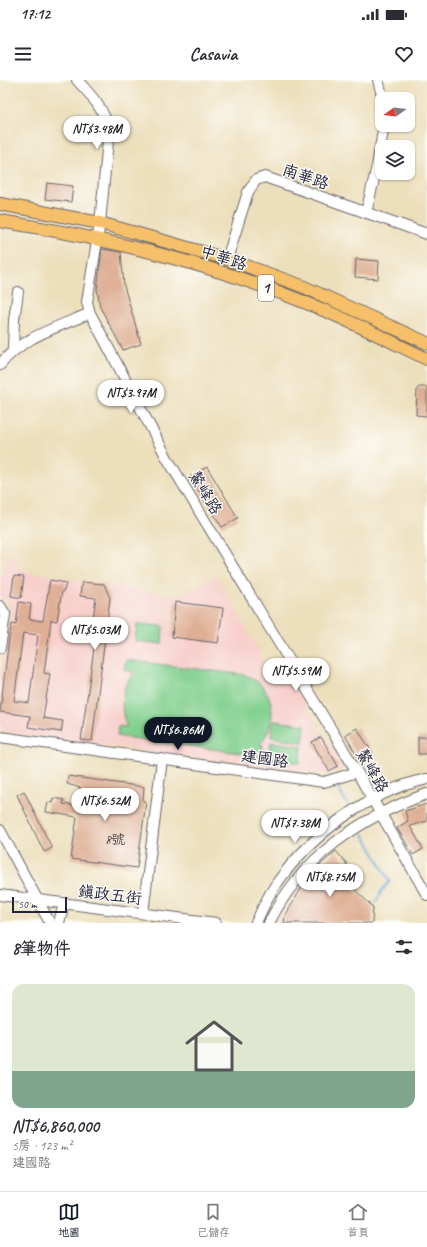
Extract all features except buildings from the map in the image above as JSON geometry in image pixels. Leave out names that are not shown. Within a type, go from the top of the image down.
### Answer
[{"type":"main road","name":"中華路","points":[[0,204],[100,223],[227,259],[302,286],[427,343]]},
{"type":"main road","name":"中華路","points":[[0,221],[97,238],[228,274],[310,304],[427,359]]},
{"type":"street","name":"鰲峰路","points":[[76,80],[98,104],[106,117],[109,130],[100,223],[88,302],[90,313],[167,458],[357,772],[425,889]]},
{"type":"street","points":[[378,80],[381,92]]},
{"type":"street","points":[[366,213],[377,166],[383,132]]},
{"type":"street","name":"南華路","points":[[227,259],[248,192],[256,180],[264,177],[427,234]]},
{"type":"street","points":[[14,350],[14,320],[18,292]]},
{"type":"street","points":[[0,365],[14,350],[26,341],[90,313]]},
{"type":"street","points":[[0,606],[5,614],[0,648]]},
{"type":"street","name":"建國路","points":[[0,737],[324,782],[357,772]]},
{"type":"street","points":[[143,913],[162,760]]},
{"type":"street","points":[[256,923],[276,884],[303,852],[326,829],[373,800],[405,786],[427,779]]},
{"type":"street","points":[[269,923],[285,894],[310,864],[342,836],[399,803],[427,794]]},
{"type":"street","points":[[0,830],[50,923]]},
{"type":"street","name":"鎮政五街","points":[[0,896],[216,923]]},
{"type":"street","points":[[58,923],[64,903]]},
{"type":"shaded area","points":[[11,551],[22,571],[178,596],[216,575],[263,657],[265,680],[291,683],[344,767],[337,772],[322,774],[0,732],[0,681],[11,612],[8,604],[0,598],[0,577]]},
{"type":"green space","points":[[137,624],[163,626],[162,644],[135,641]]},
{"type":"green space","points":[[126,660],[245,675],[255,680],[263,687],[268,695],[272,715],[266,735],[260,744],[263,745],[261,756],[117,736],[118,726],[127,727],[124,720],[122,705],[126,685],[134,672],[124,670]]},
{"type":"green space","points":[[274,721],[305,725],[303,742],[271,737]]},
{"type":"green space","points":[[271,742],[302,746],[300,763],[268,758]]},
{"type":"waterway","points":[[337,786],[347,804]]},
{"type":"waterway","points":[[363,834],[390,881],[381,892],[376,903]]}]
